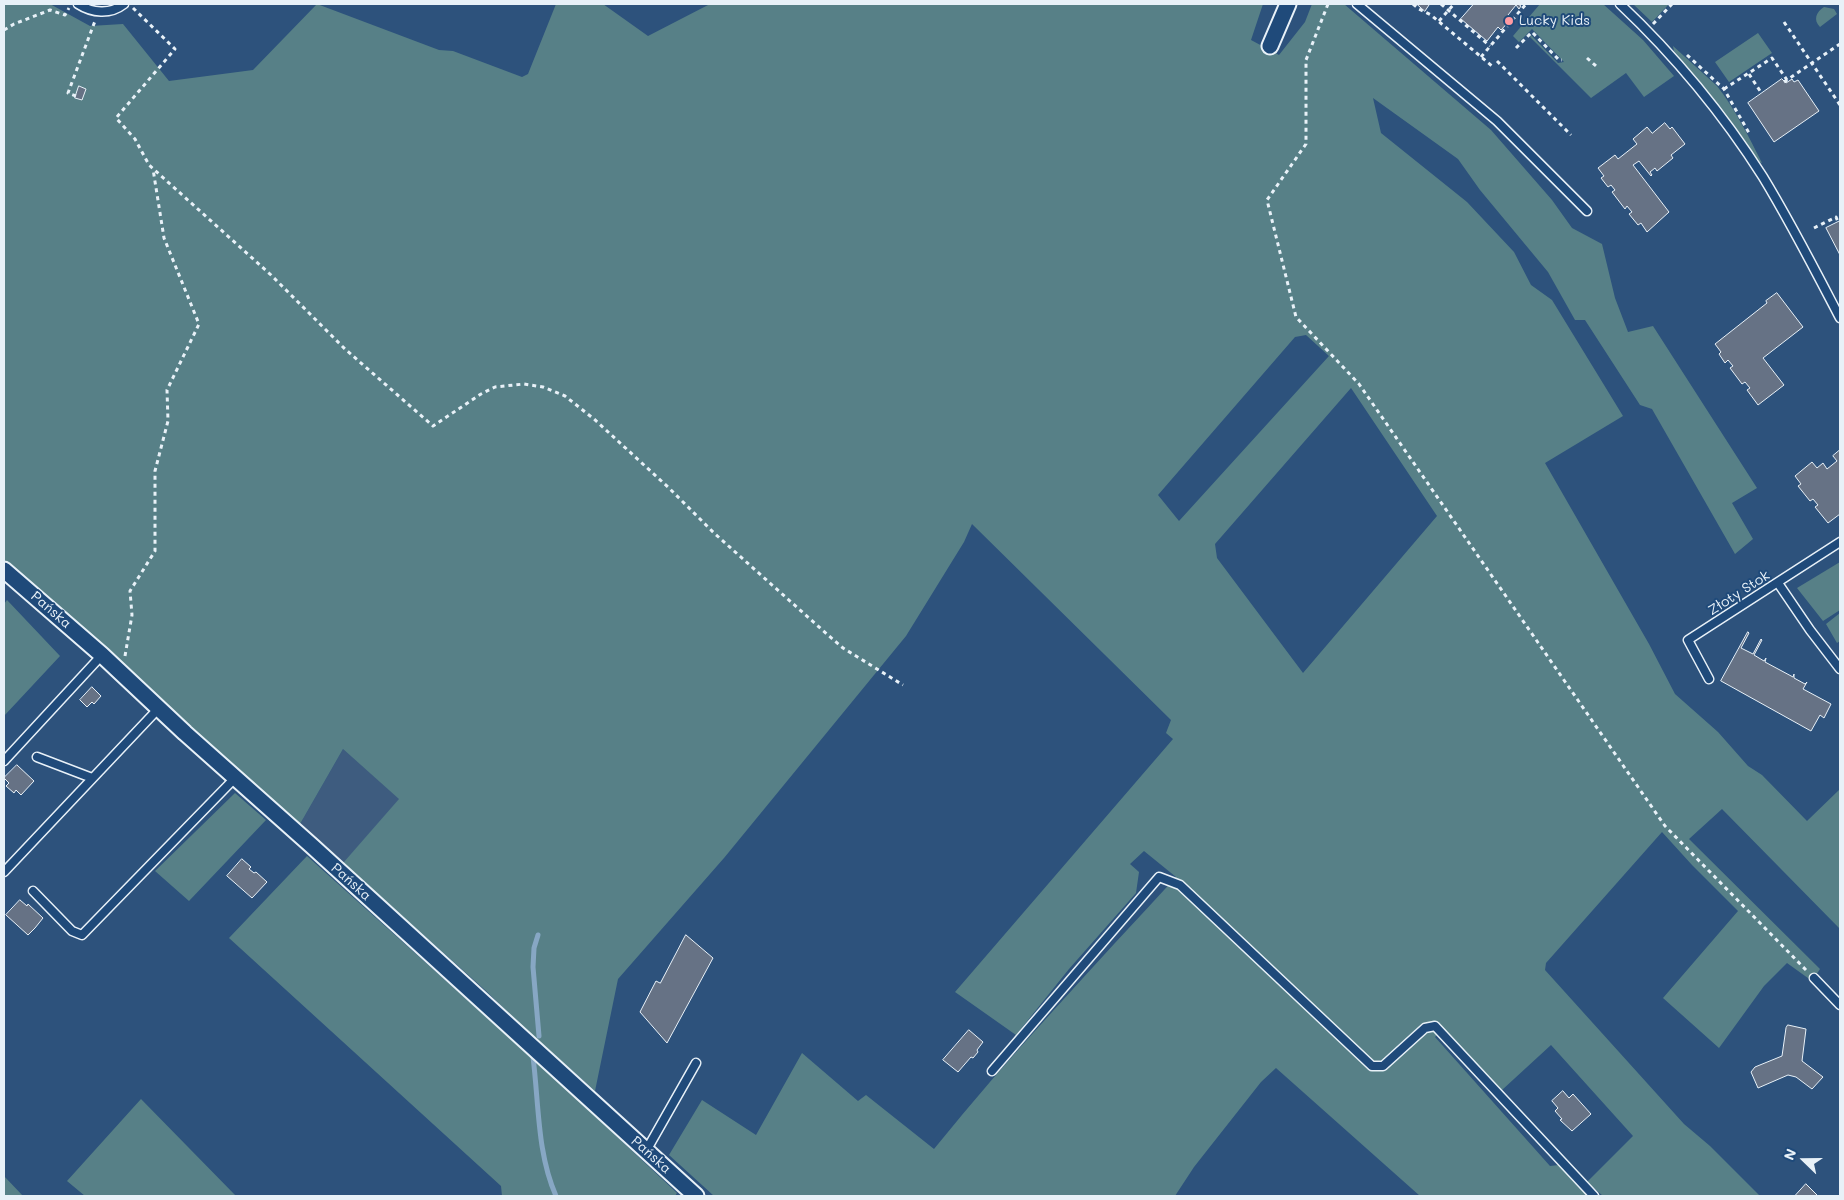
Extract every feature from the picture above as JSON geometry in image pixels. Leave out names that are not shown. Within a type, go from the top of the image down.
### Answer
[{"type":"street","points":[[1270,46],[1288,4]]},
{"type":"street","name":"Pańska","points":[[4,570],[102,655],[696,1196]]},
{"type":"lane","points":[[78,4],[98,11],[111,11],[124,4]]},
{"type":"lane","points":[[1357,4],[1497,121],[1587,211]]},
{"type":"lane","points":[[1620,4],[1661,44],[1709,100],[1761,175],[1785,215],[1840,318]]},
{"type":"lane","name":"Złoty Stok","points":[[1709,679],[1688,640],[1840,542]]},
{"type":"lane","points":[[1778,583],[1810,630],[1840,669]]},
{"type":"lane","points":[[4,761],[102,655]]},
{"type":"lane","points":[[4,872],[159,708]]},
{"type":"lane","points":[[37,757],[92,778]]},
{"type":"lane","points":[[33,891],[72,931],[82,935],[235,778]]},
{"type":"lane","points":[[992,1071],[1159,877],[1180,885],[1372,1066],[1383,1066],[1425,1028],[1435,1026],[1594,1196]]},
{"type":"lane","points":[[1814,978],[1840,1005]]},
{"type":"lane","points":[[646,1150],[696,1062]]},
{"type":"path","points":[[4,30],[14,24],[50,10],[65,15],[71,4]]},
{"type":"path","points":[[129,4],[175,50],[116,118],[135,139],[149,165],[271,274],[345,350],[433,426],[474,398],[495,387],[524,384],[544,387],[564,396],[594,419],[669,488],[714,533],[828,636],[843,648],[903,685]]},
{"type":"path","points":[[1328,4],[1306,60],[1306,144],[1267,200],[1296,317],[1359,384],[1666,826],[1814,978]]},
{"type":"path","points":[[1413,4],[1439,21],[1492,66]]},
{"type":"path","points":[[1441,4],[1490,46]]},
{"type":"path","points":[[1439,21],[1454,4]]},
{"type":"path","points":[[1481,57],[1526,4]]},
{"type":"path","points":[[1652,24],[1672,4]]},
{"type":"path","points":[[76,96],[68,93],[98,11]]},
{"type":"path","points":[[1784,22],[1840,105]]},
{"type":"path","points":[[1516,48],[1532,32],[1559,60],[1562,60]]},
{"type":"path","points":[[1724,89],[1772,58],[1786,81],[1840,44]]},
{"type":"path","points":[[1686,54],[1719,84]]},
{"type":"path","points":[[1587,58],[1596,66]]},
{"type":"path","points":[[1497,61],[1571,135]]},
{"type":"path","points":[[1749,74],[1762,94]]},
{"type":"path","points":[[122,674],[132,615],[130,591],[155,551],[155,471],[168,421],[167,390],[199,324],[164,238],[152,168]]},
{"type":"path","points":[[1814,228],[1836,217],[1838,222]]},
{"type":"shaded area","points":[[343,749],[400,799],[343,863],[300,824]]},
{"type":"green space","points":[[4,4],[50,4],[90,26],[123,24],[169,81],[253,70],[317,4],[439,50],[453,51],[522,77],[528,74],[556,4],[603,4],[648,36],[710,4],[1263,4],[1251,40],[1279,55],[1305,22],[1312,4],[1344,4],[1491,130],[1552,200],[1572,228],[1602,244],[1615,298],[1628,332],[1653,326],[1757,488],[1732,503],[1753,539],[1735,554],[1652,409],[1640,405],[1585,320],[1575,320],[1548,272],[1480,190],[1458,159],[1373,98],[1381,133],[1467,202],[1514,252],[1531,285],[1552,300],[1623,416],[1545,463],[1649,644],[1675,694],[1718,732],[1748,766],[1762,775],[1807,821],[1840,789],[1840,929],[1722,809],[1689,839],[1820,969],[1812,981],[1787,963],[1764,986],[1719,1048],[1663,998],[1738,911],[1662,832],[1546,963],[1545,970],[1684,1124],[1710,1146],[1760,1196],[1603,1196],[1587,1182],[1633,1136],[1551,1045],[1502,1090],[1443,1029],[1435,1037],[1550,1166],[1559,1165],[1588,1196],[1420,1196],[1276,1068],[1261,1082],[1194,1167],[1175,1196],[714,1196],[669,1155],[702,1100],[756,1135],[802,1053],[858,1101],[866,1095],[934,1149],[1022,1045],[1176,877],[1144,851],[1130,864],[1139,872],[1136,893],[1069,969],[1016,1035],[955,992],[1173,739],[1166,733],[1171,720],[972,524],[964,542],[906,636],[724,858],[618,979],[595,1091],[343,863],[399,799],[343,749],[300,824],[4,564]],"holes":[[[1306,335],[1329,356],[1179,521],[1158,495],[1295,337]],[[1351,388],[1437,516],[1303,673],[1217,558],[1215,544]]]},
{"type":"green space","points":[[1540,4],[1603,4],[1643,40],[1674,76],[1644,97],[1626,73],[1591,98],[1530,37],[1531,35],[1558,63],[1564,62],[1532,29],[1519,42],[1513,36]]},
{"type":"green space","points":[[1633,4],[1669,4],[1652,22]]},
{"type":"green space","points":[[1824,7],[1834,9],[1837,14],[1820,27],[1816,16]]},
{"type":"green space","points":[[1758,33],[1772,53],[1729,82],[1715,62]]},
{"type":"green space","points":[[1673,46],[1717,86],[1724,95],[1747,133],[1762,163],[1759,162],[1720,107],[1674,51]]},
{"type":"green space","points":[[1840,562],[1840,610],[1823,621],[1797,588]]},
{"type":"green space","points":[[7,600],[60,656],[4,716],[4,604]]},
{"type":"green space","points":[[1840,613],[1840,641],[1837,643],[1826,624]]},
{"type":"green space","points":[[235,793],[266,820],[189,901],[155,871]]},
{"type":"green space","points":[[307,856],[562,1085],[677,1193],[675,1196],[502,1196],[501,1186],[229,938]]},
{"type":"green space","points":[[141,1099],[236,1196],[85,1196],[67,1181]]},
{"type":"green space","points":[[4,1176],[23,1196],[4,1196]]},
{"type":"building","points":[[1417,4],[1428,4],[1429,5],[1425,11]]},
{"type":"building","points":[[1474,4],[1518,4],[1521,6],[1519,9],[1516,5],[1508,15],[1512,18],[1501,30],[1498,27],[1487,41],[1461,19]]},
{"type":"building","points":[[1782,79],[1786,83],[1792,79],[1794,82],[1798,80],[1819,111],[1774,142],[1748,103]]},
{"type":"building","points":[[79,86],[86,89],[82,100],[75,98]]},
{"type":"building","points":[[1665,123],[1670,129],[1672,127],[1685,144],[1671,155],[1673,158],[1657,171],[1655,168],[1650,172],[1651,176],[1639,161],[1633,165],[1669,212],[1647,232],[1641,223],[1638,225],[1629,214],[1632,212],[1627,206],[1625,209],[1612,192],[1615,190],[1611,185],[1608,187],[1601,178],[1604,176],[1598,168],[1615,155],[1618,159],[1637,144],[1633,139],[1647,127],[1652,133]]},
{"type":"building","points":[[1840,221],[1840,255],[1826,228]]},
{"type":"building","points":[[1777,293],[1803,327],[1763,358],[1784,385],[1758,405],[1747,390],[1750,388],[1745,382],[1742,384],[1730,368],[1733,366],[1728,360],[1725,363],[1719,354],[1721,352],[1715,344]]},
{"type":"building","points":[[1840,450],[1840,514],[1828,523],[1815,507],[1818,505],[1813,499],[1810,501],[1798,486],[1801,484],[1795,476],[1812,462],[1817,468],[1823,463],[1827,469],[1837,461],[1833,456]]},
{"type":"building","points":[[1748,632],[1741,648],[1753,654],[1761,639],[1754,655],[1764,661],[1766,658],[1765,662],[1793,677],[1794,674],[1794,678],[1805,684],[1807,682],[1803,689],[1831,704],[1824,718],[1820,715],[1811,731],[1721,681]]},
{"type":"building","points":[[92,687],[101,696],[94,704],[92,702],[87,707],[80,700]]},
{"type":"building","points":[[17,765],[34,781],[21,795],[16,790],[14,793],[6,786],[9,783],[4,778]]},
{"type":"building","points":[[242,859],[251,867],[249,869],[254,873],[256,872],[267,882],[252,898],[227,876]]},
{"type":"building","points":[[20,900],[27,906],[28,904],[43,918],[28,935],[6,915]]},
{"type":"building","points":[[686,935],[713,958],[667,1043],[640,1012],[656,981],[660,983]]},
{"type":"building","points":[[1788,1025],[1806,1029],[1802,1061],[1823,1077],[1812,1089],[1796,1077],[1788,1075],[1758,1088],[1751,1072],[1755,1067],[1782,1056]]},
{"type":"building","points":[[969,1030],[983,1042],[973,1058],[971,1057],[958,1072],[943,1060]]},
{"type":"building","points":[[1563,1091],[1569,1098],[1573,1094],[1591,1114],[1572,1131],[1560,1120],[1562,1119],[1555,1111],[1558,1108],[1552,1101]]},
{"type":"building","points":[[1806,1184],[1818,1196],[1795,1196]]},
{"type":"waterway","points":[[538,935],[534,948],[533,967],[539,1036]]},
{"type":"waterway","points":[[533,1057],[542,1146],[545,1163],[556,1196]]},
{"type":"place","name":"Lucky Kids","points":[[1509,21]]}]
